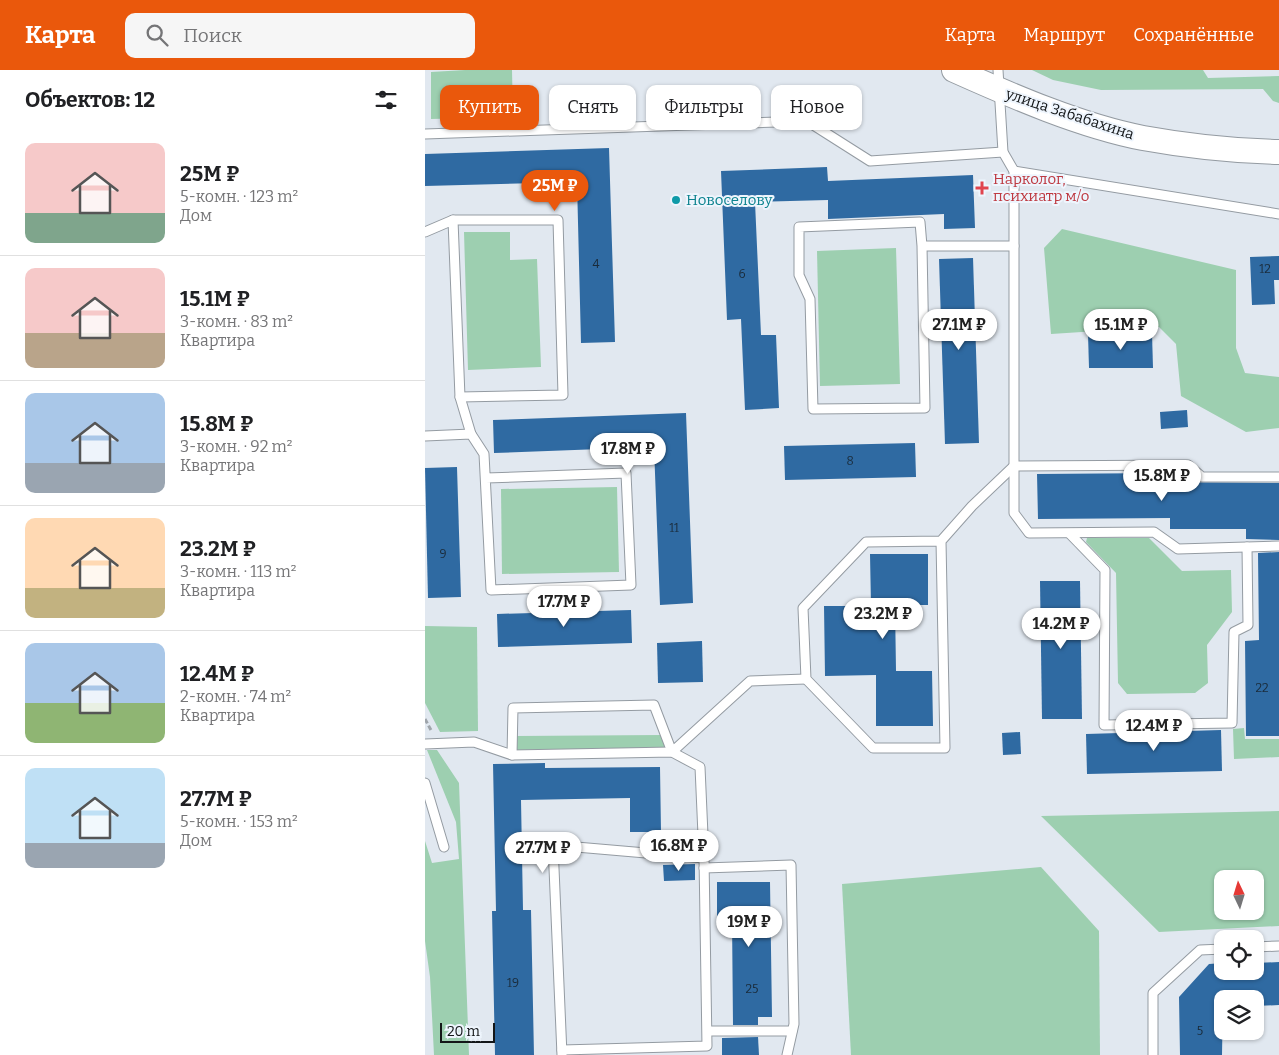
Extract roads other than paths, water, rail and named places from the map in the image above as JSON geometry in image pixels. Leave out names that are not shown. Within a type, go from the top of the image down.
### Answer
[{"type":"street","name":"улица Забабахина","points":[[954,70],[998,80],[1065,115],[1142,138],[1247,151],[1279,152]]},
{"type":"lane","points":[[998,80],[1003,152],[1013,171],[1014,513],[1029,533],[1153,532],[1177,549],[1279,546]]},
{"type":"lane","points":[[425,134],[807,121],[870,161],[1003,152]]},
{"type":"lane","points":[[1013,171],[1279,214]]},
{"type":"lane","points":[[453,220],[460,397],[471,434],[484,454],[491,590],[631,585],[626,473],[486,478]]},
{"type":"lane","points":[[425,232],[453,220],[558,220],[563,395],[460,397]]},
{"type":"lane","points":[[920,222],[921,246],[925,408],[813,409],[810,299],[799,275],[799,226],[920,222]]},
{"type":"lane","points":[[921,246],[1014,246]]},
{"type":"lane","points":[[425,436],[471,434]]},
{"type":"lane","points":[[941,541],[866,542],[803,608],[806,679],[873,748],[945,748],[941,541],[972,506],[1015,466],[1188,465],[1202,477],[1279,476]]},
{"type":"lane","points":[[1070,534],[1105,570],[1103,725],[1232,723],[1234,632],[1248,626],[1247,547]]},
{"type":"lane","points":[[672,752],[751,681],[806,679]]},
{"type":"lane","points":[[512,755],[513,708],[654,705],[672,752]]},
{"type":"lane","points":[[425,744],[474,742],[512,755],[672,752],[700,767],[704,858],[707,1046],[562,1052],[553,845],[704,858]]},
{"type":"lane","points":[[425,783],[443,847]]},
{"type":"lane","points":[[704,868],[791,865],[792,1030],[787,1055]]},
{"type":"lane","points":[[1264,947],[1279,946]]},
{"type":"lane","points":[[1153,1055],[1153,993],[1200,950],[1214,949]]},
{"type":"lane","points":[[708,1031],[792,1030]]},
{"type":"place","name":"Нарколог, психиатр м/о","points":[[982,188]]},
{"type":"place","name":"Новоселову","points":[[676,200]]}]
